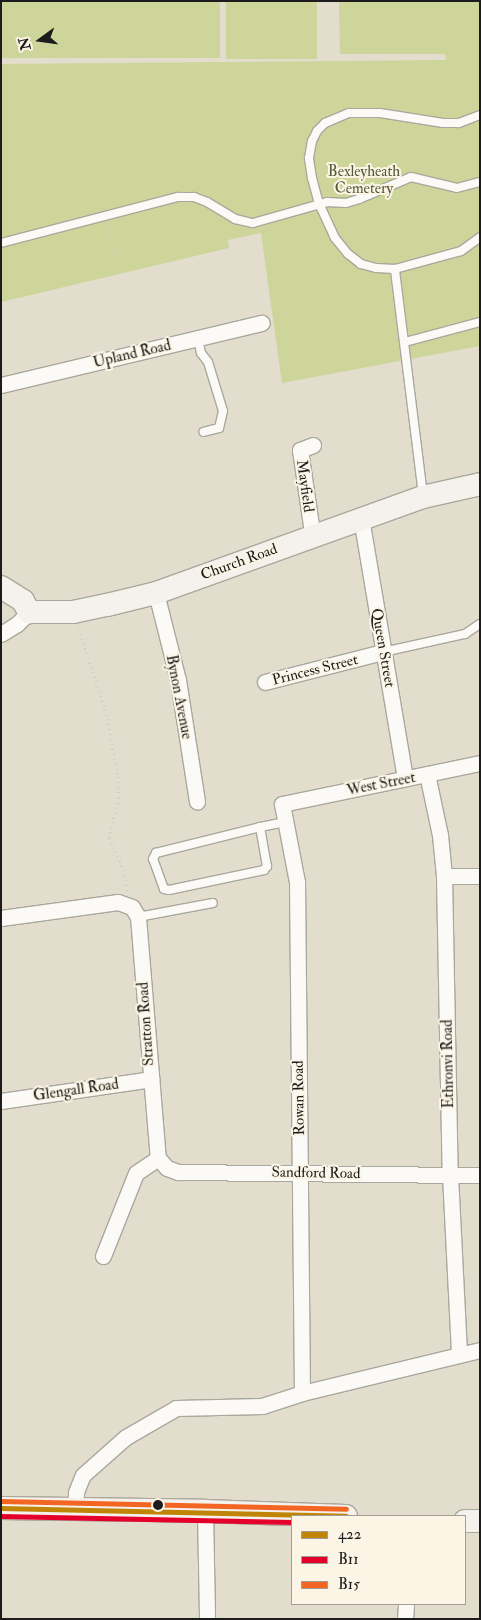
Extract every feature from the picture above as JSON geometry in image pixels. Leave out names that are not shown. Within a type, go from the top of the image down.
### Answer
[{"type":"street","name":"Upland Road","points":[[1,385],[262,324]]},
{"type":"street","name":"Mayfield","points":[[313,445],[300,450],[314,535]]},
{"type":"street","name":"Church Road","points":[[29,612],[73,612],[156,593],[423,497],[480,484]]},
{"type":"street","name":"Queen Street","points":[[361,518],[405,778]]},
{"type":"street","points":[[1,587],[23,601],[29,612],[17,624],[1,634]]},
{"type":"street","name":"Bynon Avenue","points":[[156,593],[178,680],[197,802]]},
{"type":"street","name":"Princess Street","points":[[264,682],[383,652]]},
{"type":"street","name":"West Street","points":[[282,804],[480,763]]},
{"type":"street","name":"Ethronvi Road","points":[[427,774],[440,835],[444,876],[450,1175],[459,1355]]},
{"type":"street","name":"Rowan Road","points":[[282,804],[297,882],[302,1393]]},
{"type":"street","points":[[444,876],[480,876]]},
{"type":"street","points":[[1,918],[129,909]]},
{"type":"street","name":"Stratton Road","points":[[129,909],[151,1079],[158,1158]]},
{"type":"street","name":"Glengall Road","points":[[1,1101],[151,1079]]},
{"type":"street","points":[[103,1256],[136,1173],[158,1158]]},
{"type":"street","name":"Sandford Road","points":[[158,1158],[167,1168],[178,1172],[480,1175]]},
{"type":"street","points":[[75,1508],[76,1492],[83,1475],[126,1436],[176,1408],[262,1406],[302,1393],[480,1350]]},
{"type":"street","points":[[1,1508],[75,1508],[318,1515]]},
{"type":"street","points":[[206,1511],[207,1619]]},
{"type":"street","points":[[466,1521],[480,1521]]},
{"type":"street","points":[[405,1619],[406,1605]]},
{"type":"lane","points":[[480,115],[458,122],[443,123],[365,112],[349,113],[325,123],[312,141],[309,158],[319,204],[335,238],[348,254],[361,264],[376,268],[395,269],[461,250],[480,237]]},
{"type":"lane","points":[[1,243],[178,197],[194,197],[208,202],[235,220],[253,223],[319,204],[346,203],[360,200],[410,177],[457,188],[480,182]]},
{"type":"lane","points":[[395,269],[423,497]]},
{"type":"lane","points":[[405,342],[480,322]]},
{"type":"lane","points":[[198,338],[201,353],[208,362],[223,411],[219,428],[203,432]]},
{"type":"lane","name":"Princess Street","points":[[383,652],[465,634],[480,624]]},
{"type":"lane","points":[[260,827],[267,866],[264,870],[169,890],[164,889],[153,859],[156,853],[260,827],[286,822]]},
{"type":"lane","points":[[129,909],[213,903]]},
{"type":"path","points":[[105,216],[117,259]]},
{"type":"path","points":[[73,612],[108,719],[118,777],[119,798],[109,838],[124,870],[129,909]]},
{"type":"green space","points":[[1,1],[220,1],[220,58],[1,58]]},
{"type":"green space","points":[[226,1],[317,1],[317,59],[226,59]]},
{"type":"green space","name":"Bexleyheath Cemetery","points":[[339,1],[480,1],[480,346],[282,383],[261,233],[228,240],[229,248],[1,302],[1,64],[446,60],[445,54],[340,54]]},
{"type":"transit line","name":"B15","points":[[1,1501],[346,1509]]},
{"type":"transit line","name":"422","points":[[1,1508],[303,1515]]},
{"type":"transit line","name":"B11","points":[[1,1516],[291,1522]]}]
